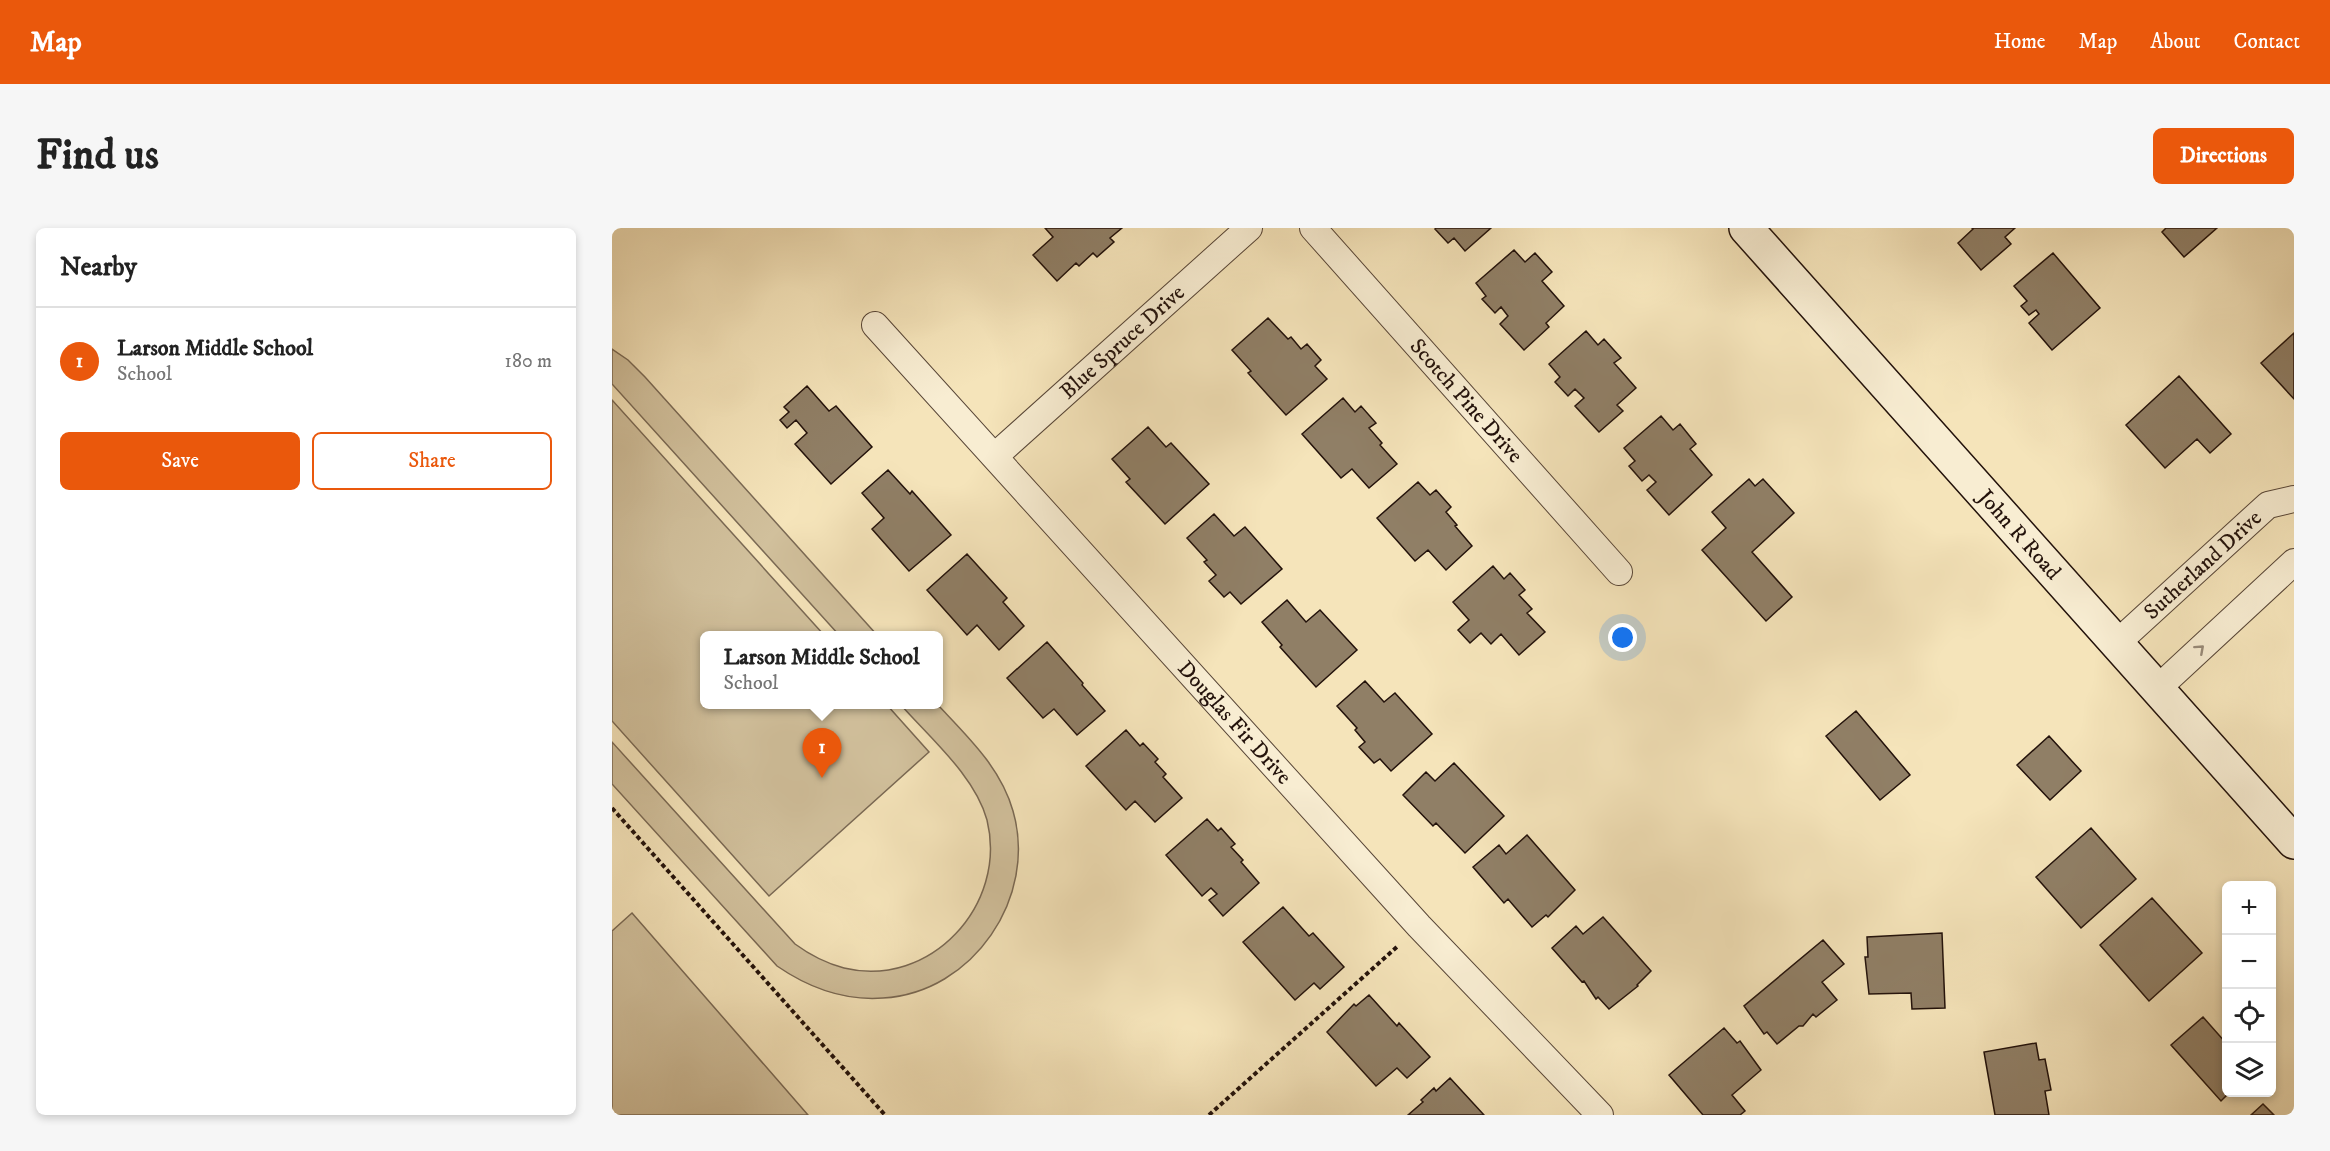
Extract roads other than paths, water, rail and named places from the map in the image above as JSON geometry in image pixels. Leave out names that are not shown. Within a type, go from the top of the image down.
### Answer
[{"type":"main road","name":"John R Road","points":[[1746,228],[2294,842]]},
{"type":"street","name":"Blue Spruce Drive","points":[[995,456],[1249,228]]},
{"type":"street","name":"Scotch Pine Drive","points":[[1313,228],[1619,572]]},
{"type":"street","name":"Douglas Fir Drive","points":[[875,325],[1395,900],[1600,1115]]},
{"type":"street","name":"Sutherland Drive","points":[[2117,643],[2268,505],[2294,499]]},
{"type":"street","points":[[2157,688],[2294,562]]},
{"type":"place","name":"Larson Middle School","points":[[822,778]]}]
